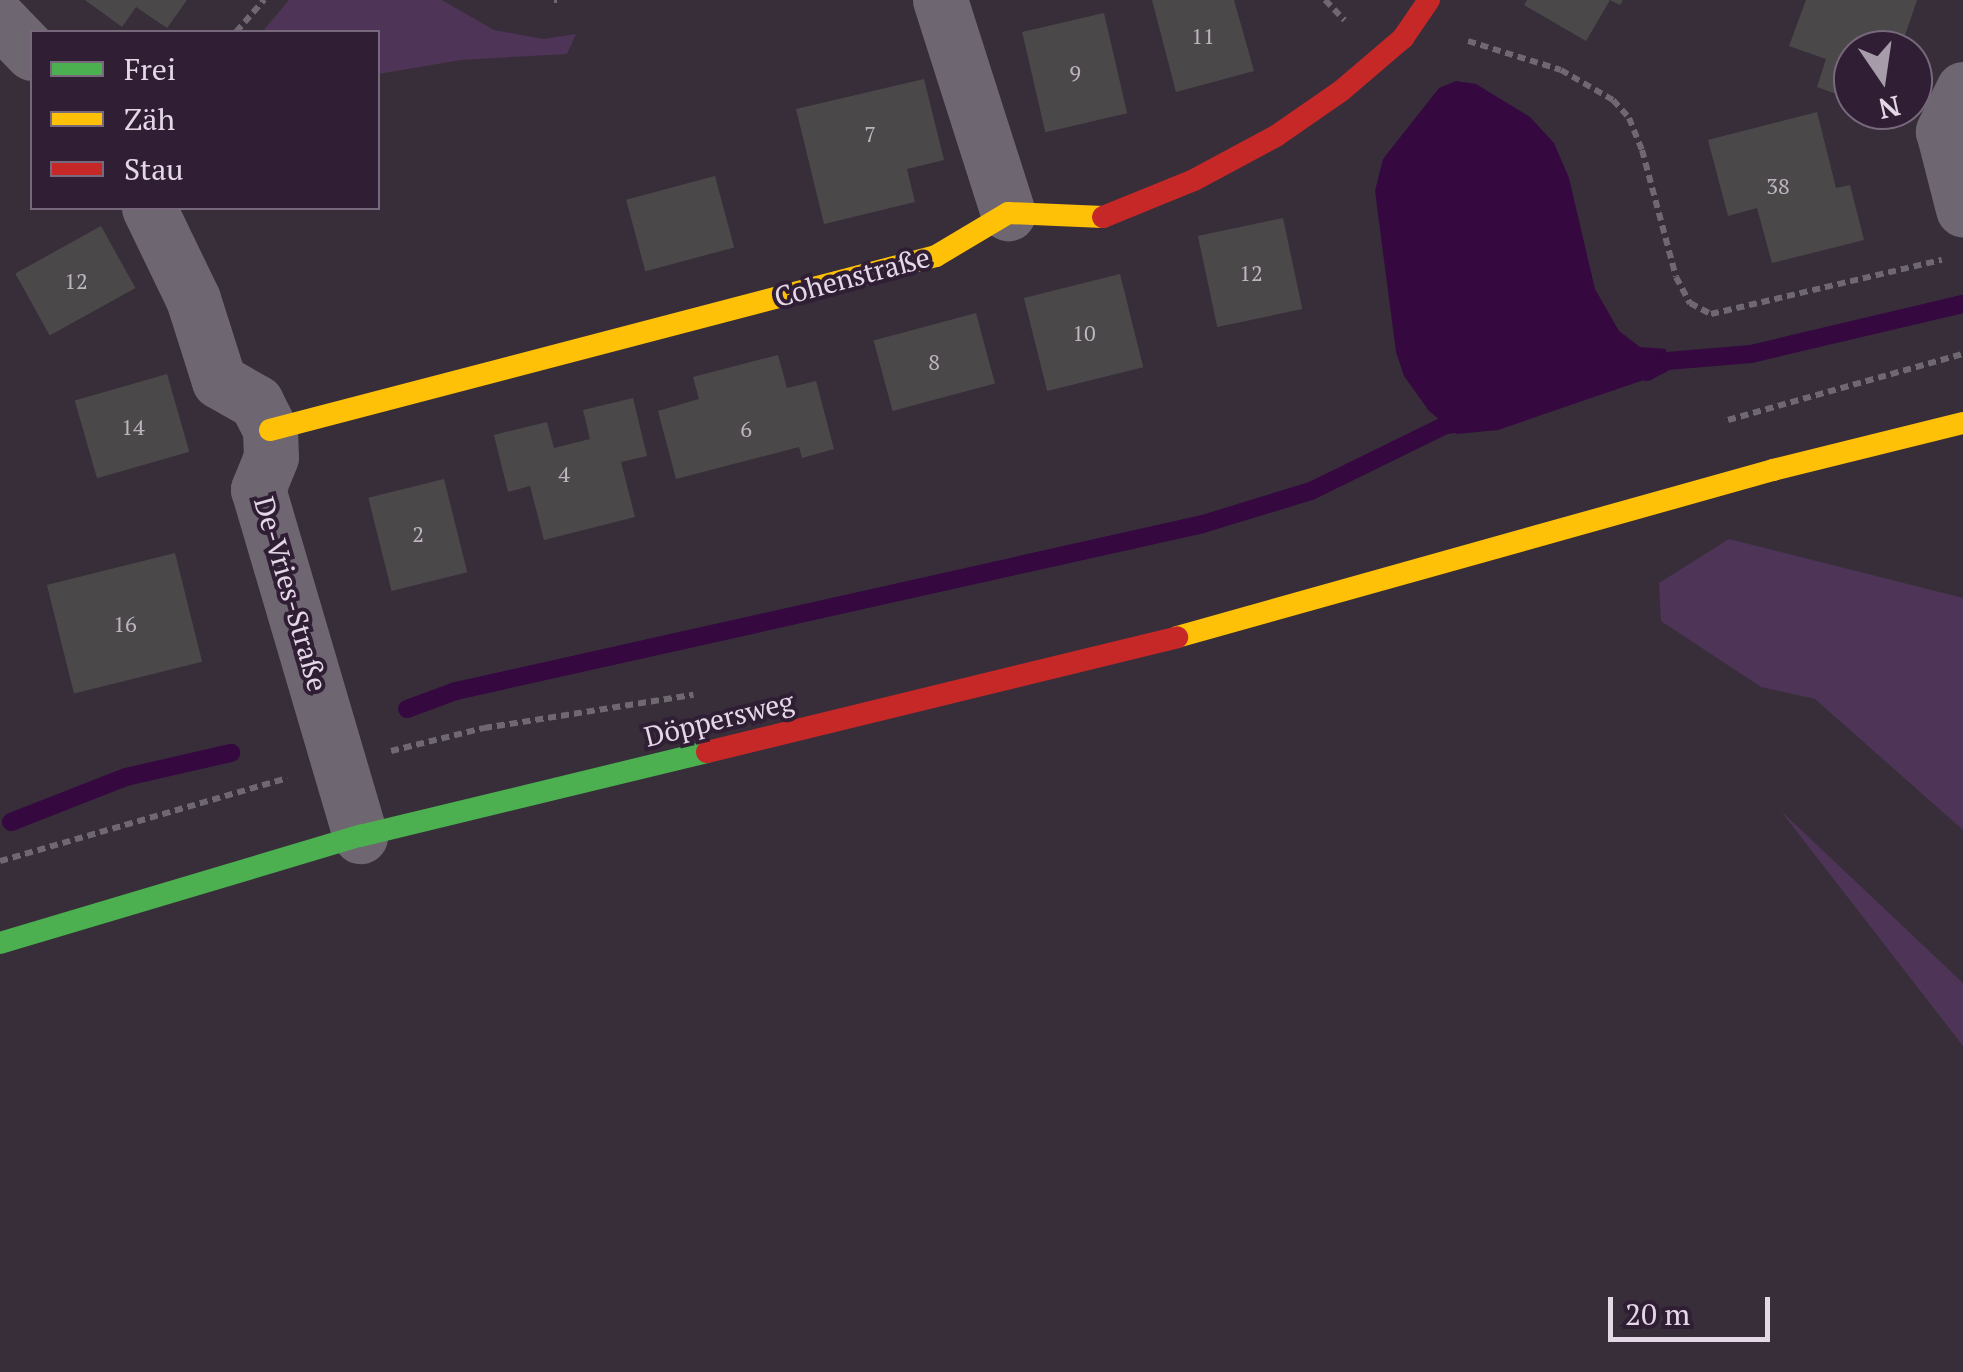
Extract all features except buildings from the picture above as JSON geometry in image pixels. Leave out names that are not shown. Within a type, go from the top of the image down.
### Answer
[{"type":"street","points":[[940,0],[1008,214],[1100,218],[1194,180],[1276,136],[1340,91],[1403,38],[1423,7]]},
{"type":"street","points":[[0,20],[30,51]]},
{"type":"street","points":[[1955,234],[1943,131],[1963,89]]},
{"type":"street","points":[[150,210],[193,299],[220,381],[256,402],[270,430]]},
{"type":"street","name":"Cohenstraße","points":[[270,430],[936,256],[1008,214]]},
{"type":"street","name":"Döppersweg","points":[[0,943],[360,836],[1120,652],[1773,470],[1963,424]]},
{"type":"street","name":"De-Vries-Straße","points":[[270,430],[271,457],[258,489],[360,836]]},
{"type":"path","points":[[238,30],[264,0]]},
{"type":"path","points":[[1423,7],[1482,46],[1561,70],[1612,100],[1628,118],[1642,150],[1676,277],[1690,303],[1711,314],[1955,234]]},
{"type":"path","points":[[1713,425],[1963,354]]},
{"type":"path","points":[[0,861],[341,763],[484,728],[704,693]]},
{"type":"shaded area","points":[[289,0],[442,0],[494,30],[543,39],[576,34],[567,54],[461,60],[380,74],[380,30],[264,30]]},
{"type":"shaded area","points":[[1456,81],[1476,84],[1530,117],[1554,143],[1569,178],[1595,289],[1619,331],[1640,347],[1666,349],[1667,372],[1498,430],[1457,434],[1429,411],[1404,376],[1396,352],[1375,191],[1383,159],[1439,88]]},
{"type":"shaded area","points":[[1729,539],[1963,598],[1963,830],[1815,699],[1761,687],[1661,621],[1659,583]]},
{"type":"shaded area","points":[[1780,810],[1963,983],[1963,1046]]},
{"type":"waterway","points":[[1647,372],[1667,361],[1751,354],[1963,304]]},
{"type":"waterway","points":[[407,709],[456,691],[1203,524],[1311,491],[1446,425],[1470,422]]},
{"type":"waterway","points":[[11,822],[126,777],[231,753]]},
{"type":"traffic: fast","points":[[0,943],[360,836],[707,752]]},
{"type":"traffic: slow","points":[[270,430],[936,256],[1008,213],[1103,217]]},
{"type":"traffic: slow","points":[[1177,637],[1773,470],[1963,423]]},
{"type":"traffic: jam","points":[[1103,217],[1194,180],[1276,136],[1341,91],[1403,38],[1429,0]]},
{"type":"traffic: jam","points":[[707,752],[1177,637]]}]
